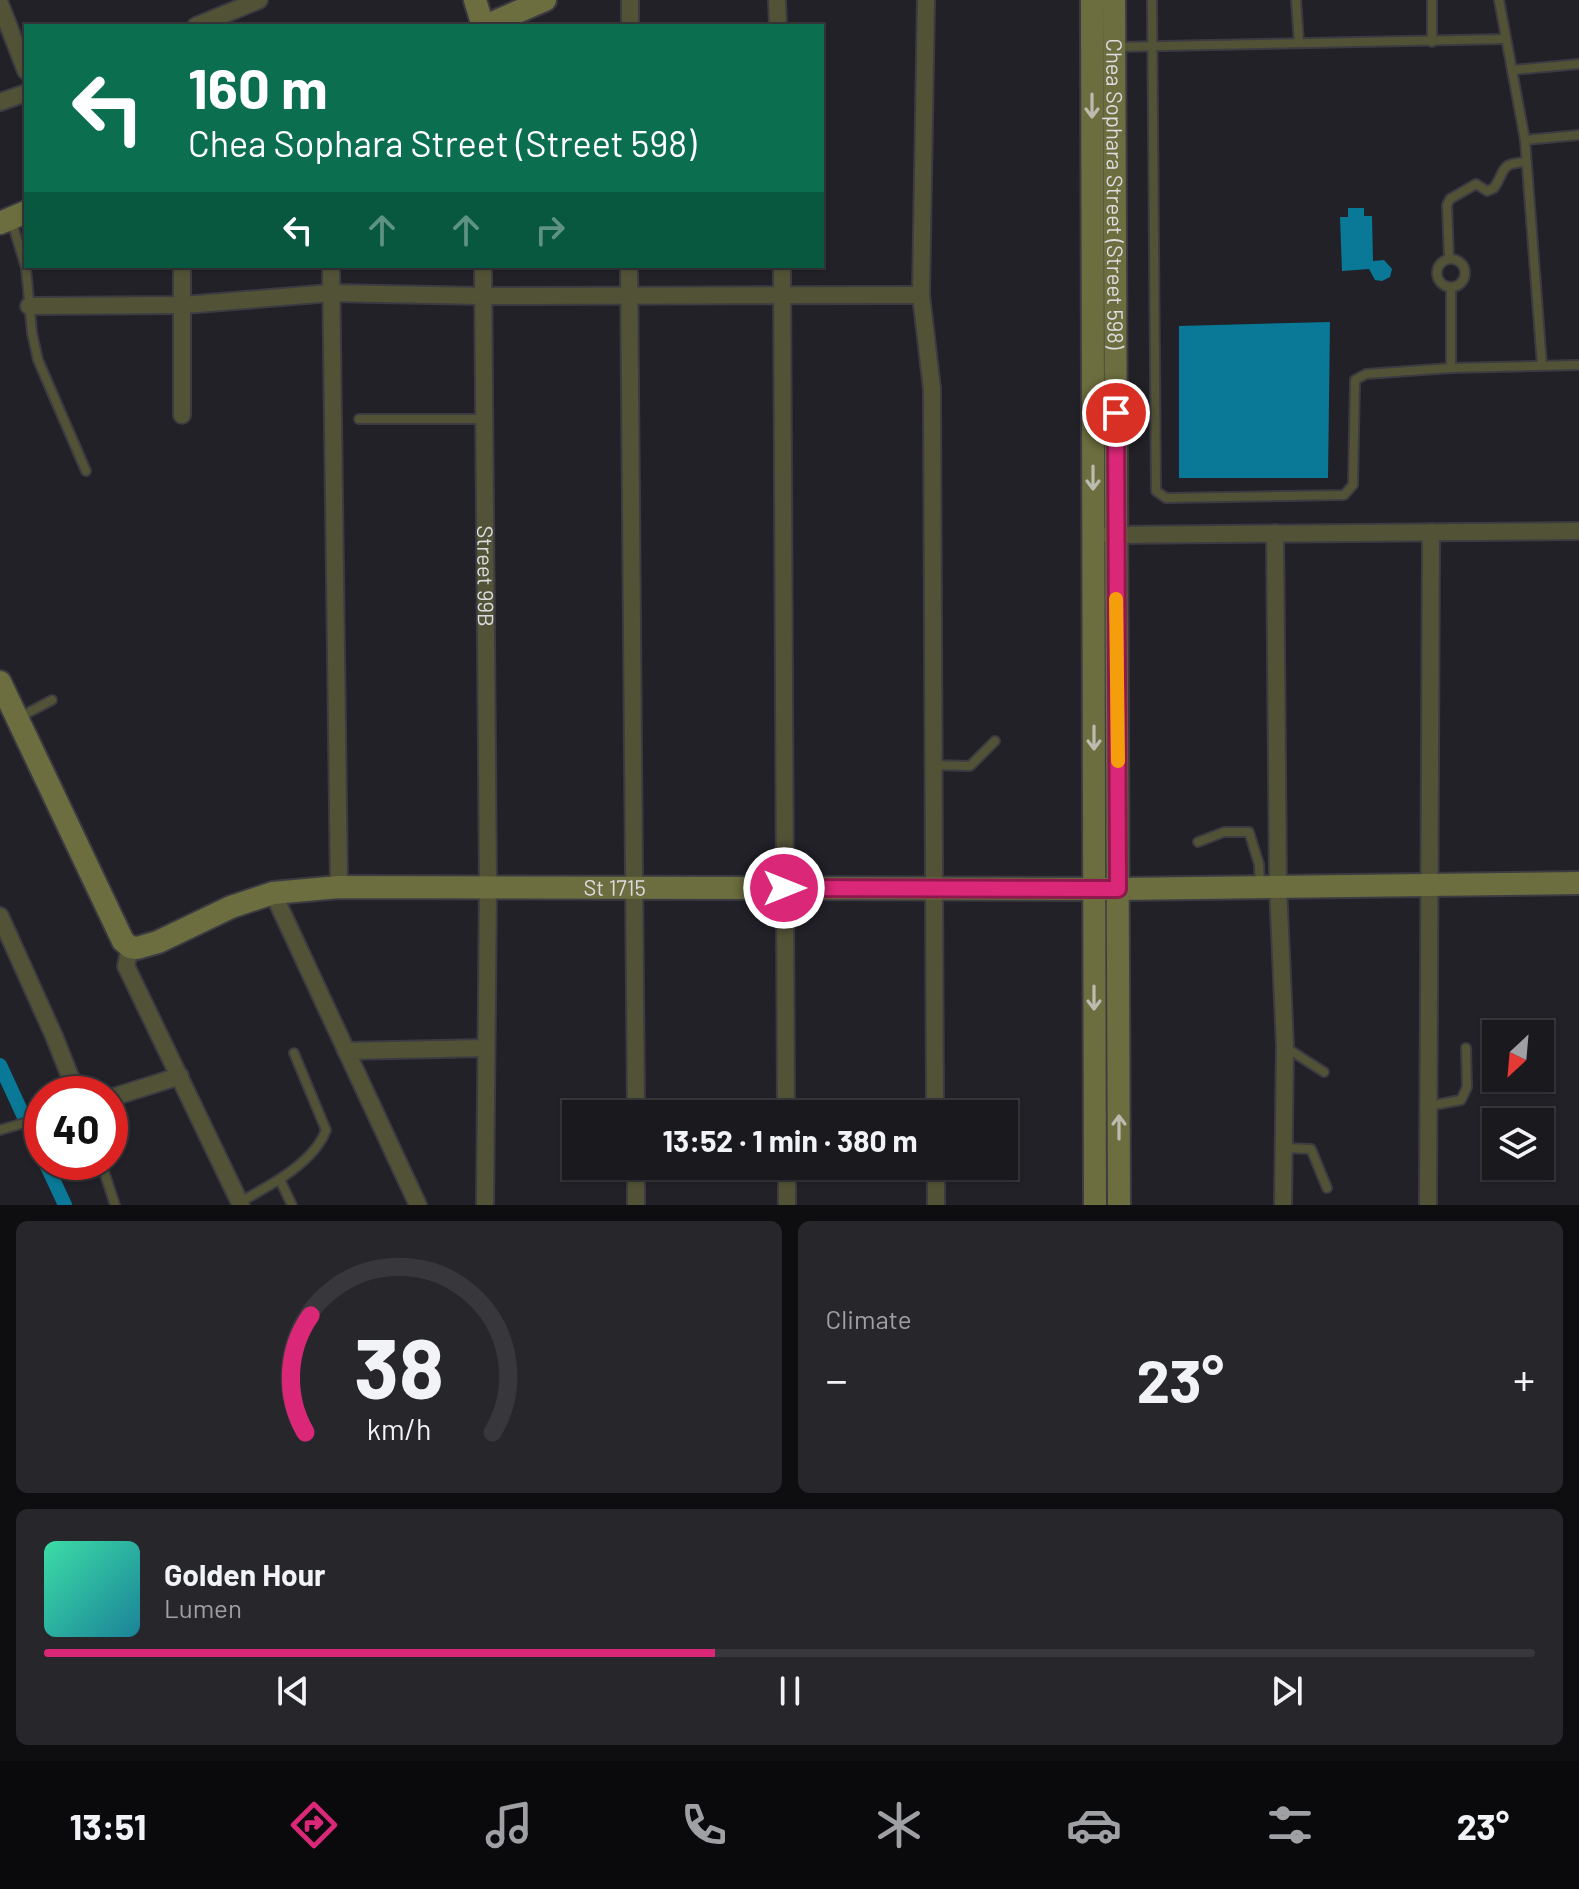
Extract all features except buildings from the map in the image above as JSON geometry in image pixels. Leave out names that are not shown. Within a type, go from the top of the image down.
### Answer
[{"type":"main road","points":[[475,0],[483,24]]},
{"type":"main road","points":[[489,24],[545,0]]},
{"type":"main road","name":"Chea Sophara Street (Street 598)","points":[[1092,0],[1103,48],[1116,535],[1119,1205]]},
{"type":"main road","name":"Chea Sophara Street (Street 598)","points":[[1095,1205],[1093,535],[1103,48],[1114,0]]},
{"type":"main road","points":[[0,682],[123,941],[130,947]]},
{"type":"main road","name":"St 1715","points":[[130,947],[158,942],[231,907],[273,893],[339,887],[1118,889],[1579,884]]},
{"type":"street","points":[[201,24],[259,0]]},
{"type":"street","points":[[630,0],[630,24]]},
{"type":"street","points":[[777,0],[778,24]]},
{"type":"street","points":[[926,0],[921,295],[932,389],[935,1100]]},
{"type":"street","points":[[0,4],[24,66]]},
{"type":"street","points":[[0,102],[24,94]]},
{"type":"street","points":[[182,268],[182,415]]},
{"type":"street","points":[[331,268],[339,887]]},
{"type":"street","name":"Street 99B","points":[[483,268],[488,887],[485,1205]]},
{"type":"street","points":[[629,268],[636,1100]]},
{"type":"street","points":[[782,268],[786,1100]]},
{"type":"street","points":[[29,306],[184,305],[331,293],[483,296],[921,295]]},
{"type":"street","points":[[1093,535],[1579,531]]},
{"type":"street","points":[[1428,1205],[1431,532]]},
{"type":"street","points":[[1275,533],[1270,887],[1285,1046],[1283,1205]]},
{"type":"street","points":[[273,893],[418,1205]]},
{"type":"street","points":[[0,916],[70,1076]]},
{"type":"street","points":[[130,947],[126,966],[240,1203]]},
{"type":"street","points":[[346,1051],[486,1048]]},
{"type":"street","points":[[128,1092],[180,1076]]},
{"type":"street","points":[[636,1180],[636,1205]]},
{"type":"street","points":[[787,1180],[787,1205]]},
{"type":"street","points":[[936,1180],[936,1205]]},
{"type":"lane","points":[[1152,0],[1156,491],[1166,498],[1344,495],[1353,485],[1355,380],[1366,374],[1451,368],[1579,365]]},
{"type":"lane","points":[[1296,0],[1299,43]]},
{"type":"lane","points":[[1432,0],[1432,42]]},
{"type":"lane","points":[[1511,0],[1499,0],[1525,140],[1542,365]]},
{"type":"lane","points":[[1103,48],[1506,39]]},
{"type":"lane","points":[[1512,70],[1579,64]]},
{"type":"lane","points":[[1525,140],[1579,135]]},
{"type":"lane","points":[[1449,258],[1447,205],[1450,199],[1476,184],[1487,191],[1494,188],[1503,167],[1509,163],[1526,162]]},
{"type":"lane","points":[[12,218],[24,261]]},
{"type":"lane","points":[[1449,258],[1460,261],[1466,272],[1462,283],[1451,287],[1444,286],[1436,273],[1438,266],[1449,258]]},
{"type":"lane","points":[[26,268],[38,360],[86,471]]},
{"type":"lane","points":[[1451,287],[1451,368]]},
{"type":"lane","points":[[359,419],[484,419]]},
{"type":"lane","points":[[17,719],[52,700]]},
{"type":"lane","points":[[933,765],[970,766],[995,741]]},
{"type":"lane","points":[[1198,842],[1224,832],[1249,832],[1270,887]]},
{"type":"lane","points":[[1285,1046],[1324,1072]]},
{"type":"lane","points":[[1428,1106],[1461,1100],[1467,1087],[1466,1048]]},
{"type":"lane","points":[[240,1203],[280,1180],[321,1142],[326,1130],[294,1053]]},
{"type":"lane","points":[[0,1130],[24,1123]]},
{"type":"lane","points":[[1284,1148],[1311,1149],[1327,1188]]},
{"type":"lane","points":[[107,1180],[115,1205]]},
{"type":"lane","points":[[280,1180],[292,1205]]},
{"type":"water","points":[[1348,208],[1364,208],[1364,216],[1372,216],[1373,261],[1384,260],[1392,269],[1390,277],[1375,280],[1369,269],[1342,271],[1340,217],[1348,217]]},
{"type":"water","points":[[1330,322],[1328,478],[1179,478],[1179,326]]},
{"type":"waterway","points":[[0,1065],[24,1117]]},
{"type":"waterway","points":[[53,1180],[65,1205]]},
{"type":"slow traffic","points":[[1116,599],[1118,761]]},
{"type":"route","points":[[784,888],[1118,889],[1116,413]]}]
